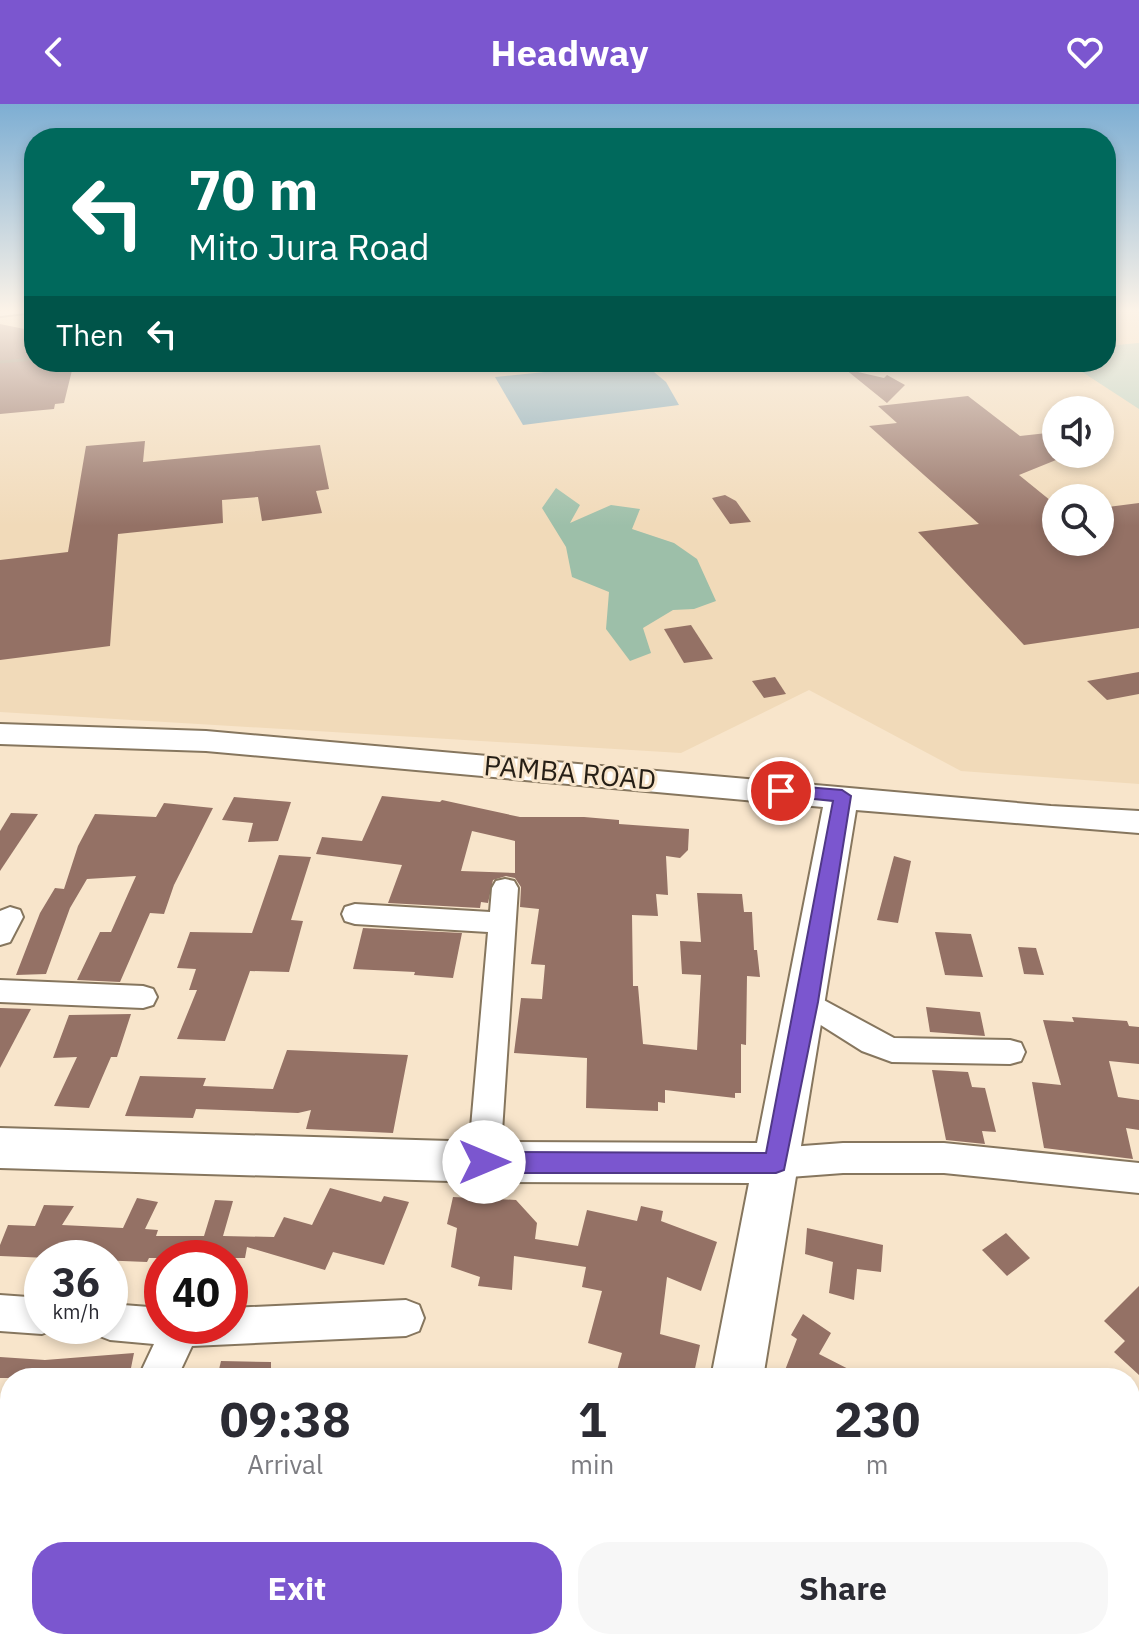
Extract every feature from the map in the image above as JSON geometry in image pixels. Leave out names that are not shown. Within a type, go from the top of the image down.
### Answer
[{"type":"main road","name":"PAMBA ROAD","points":[[0,734],[72,734],[206,741],[1051,817],[1139,822]]},
{"type":"main road","points":[[739,1368],[842,796]]},
{"type":"main road","points":[[0,1148],[484,1162],[776,1163]]},
{"type":"street","points":[[484,1162],[505,888]]},
{"type":"street","points":[[355,914],[502,923]]},
{"type":"street","points":[[0,991],[143,997]]},
{"type":"street","points":[[807,1002],[892,1050],[1010,1052]]},
{"type":"street","points":[[776,1163],[843,1158],[944,1158],[1139,1178]]},
{"type":"street","points":[[0,1313],[24,1315]]},
{"type":"street","points":[[248,1325],[406,1318]]},
{"type":"street","points":[[162,1368],[173,1344]]},
{"type":"shaded area","points":[[0,381],[1139,381],[1139,784],[961,771],[809,690],[681,753],[0,712]]},
{"type":"green space","points":[[1096,381],[1139,381],[1139,409]]},
{"type":"green space","points":[[556,488],[580,505],[570,523],[611,505],[640,509],[632,529],[674,543],[697,559],[716,601],[694,609],[673,610],[643,628],[651,653],[630,661],[606,629],[609,592],[572,577],[566,547],[542,508]]},
{"type":"water","points":[[497,381],[665,381],[679,405],[523,425]]},
{"type":"building","points":[[0,381],[69,381],[64,403],[55,404],[54,409],[0,414]]},
{"type":"building","points":[[860,381],[898,381],[905,385],[887,403]]},
{"type":"building","points":[[968,396],[1020,436],[1042,434],[1042,466],[1019,475],[1042,494],[1042,556],[1114,556],[1114,506],[1139,503],[1139,628],[1024,645],[918,532],[979,524],[869,426],[897,423],[878,406]]},
{"type":"building","points":[[145,441],[143,462],[320,445],[329,489],[316,491],[322,513],[262,521],[258,497],[222,500],[223,523],[118,534],[110,646],[0,660],[0,560],[68,552],[86,446]]},
{"type":"building","points":[[725,495],[736,501],[751,522],[730,524],[712,498]]},
{"type":"building","points":[[691,625],[713,659],[684,663],[664,629]]},
{"type":"building","points":[[1139,672],[1139,694],[1107,700],[1087,681]]},
{"type":"building","points":[[775,677],[786,694],[764,698],[752,681]]},
{"type":"building","points":[[382,796],[442,800],[520,817],[584,817],[619,820],[619,824],[689,829],[688,850],[680,858],[666,856],[668,895],[656,894],[658,916],[632,915],[633,986],[638,986],[643,1044],[697,1050],[701,975],[682,974],[680,941],[701,942],[697,893],[742,894],[744,912],[752,912],[754,950],[757,950],[760,977],[747,976],[746,1045],[741,1044],[741,1093],[735,1093],[735,1098],[665,1090],[665,1103],[658,1102],[658,1111],[586,1108],[587,1058],[514,1053],[521,998],[542,999],[545,965],[531,964],[539,909],[520,907],[521,887],[515,878],[506,876],[493,880],[488,903],[481,902],[480,908],[388,903],[402,865],[316,854],[322,837],[362,841]],"holes":[[[472,831],[515,841],[515,873],[461,871]]]},
{"type":"building","points":[[234,797],[291,802],[278,841],[248,842],[253,823],[222,820]]},
{"type":"building","points":[[164,803],[213,808],[174,885],[164,914],[150,913],[120,982],[77,980],[100,932],[111,932],[136,876],[87,879],[70,908],[46,974],[16,975],[40,913],[55,888],[64,889],[78,846],[95,814],[156,817]]},
{"type":"building","points":[[11,813],[38,814],[0,871],[0,831]]},
{"type":"building","points":[[279,855],[311,857],[291,920],[303,921],[289,972],[250,971],[225,1041],[177,1039],[197,990],[189,990],[196,969],[177,968],[190,932],[252,933]]},
{"type":"building","points":[[894,856],[911,861],[898,923],[877,920]]},
{"type":"building","points":[[363,928],[462,933],[453,978],[414,975],[415,972],[353,969]]},
{"type":"building","points":[[935,932],[971,934],[983,977],[945,975]]},
{"type":"building","points":[[1018,947],[1036,948],[1044,975],[1024,974]]},
{"type":"building","points":[[926,1007],[980,1012],[985,1036],[930,1032]]},
{"type":"building","points":[[0,1008],[31,1009],[0,1068]]},
{"type":"building","points":[[131,1014],[117,1057],[111,1057],[89,1108],[54,1106],[77,1057],[53,1058],[69,1015]]},
{"type":"building","points":[[1072,1017],[1127,1021],[1129,1026],[1139,1027],[1139,1064],[1109,1061],[1118,1097],[1139,1100],[1139,1130],[1126,1128],[1133,1159],[1044,1148],[1032,1082],[1061,1085],[1043,1020],[1074,1022]]},
{"type":"building","points":[[287,1050],[408,1055],[393,1133],[306,1129],[311,1110],[298,1113],[196,1109],[193,1118],[125,1116],[140,1076],[206,1078],[203,1086],[273,1089]]},
{"type":"building","points":[[932,1070],[968,1072],[972,1087],[985,1088],[996,1132],[982,1131],[985,1144],[946,1140]]},
{"type":"building","points":[[330,1188],[381,1202],[384,1196],[409,1202],[384,1265],[333,1252],[325,1270],[248,1247],[248,1240],[144,1240],[144,1262],[128,1261],[128,1240],[24,1240],[24,1257],[0,1256],[0,1245],[8,1225],[35,1226],[44,1205],[74,1206],[62,1225],[123,1228],[137,1198],[158,1202],[145,1229],[158,1230],[156,1236],[204,1236],[215,1200],[233,1201],[223,1236],[274,1237],[284,1217],[312,1225]]},
{"type":"building","points":[[453,1197],[516,1200],[537,1223],[535,1239],[578,1246],[587,1210],[637,1221],[641,1206],[663,1211],[661,1221],[717,1242],[701,1291],[667,1277],[660,1334],[700,1345],[695,1368],[618,1368],[622,1353],[588,1343],[602,1291],[582,1287],[586,1267],[514,1256],[512,1290],[478,1286],[480,1277],[451,1267],[457,1228],[447,1224]]},
{"type":"building","points":[[807,1228],[883,1245],[881,1272],[857,1269],[854,1300],[829,1293],[833,1262],[805,1254]]},
{"type":"building","points":[[1006,1233],[1030,1258],[1007,1276],[982,1250]]},
{"type":"building","points":[[1139,1286],[1139,1368],[1131,1368],[1114,1352],[1125,1341],[1104,1321]]},
{"type":"building","points":[[803,1314],[831,1333],[819,1354],[846,1368],[786,1368],[797,1339],[791,1335]]},
{"type":"building","points":[[134,1353],[131,1368],[0,1368],[0,1357],[45,1360]]},
{"type":"building","points":[[221,1361],[271,1362],[271,1368],[219,1368]]},
{"type":"route","points":[[484,1162],[776,1163],[842,796],[781,791]]}]
